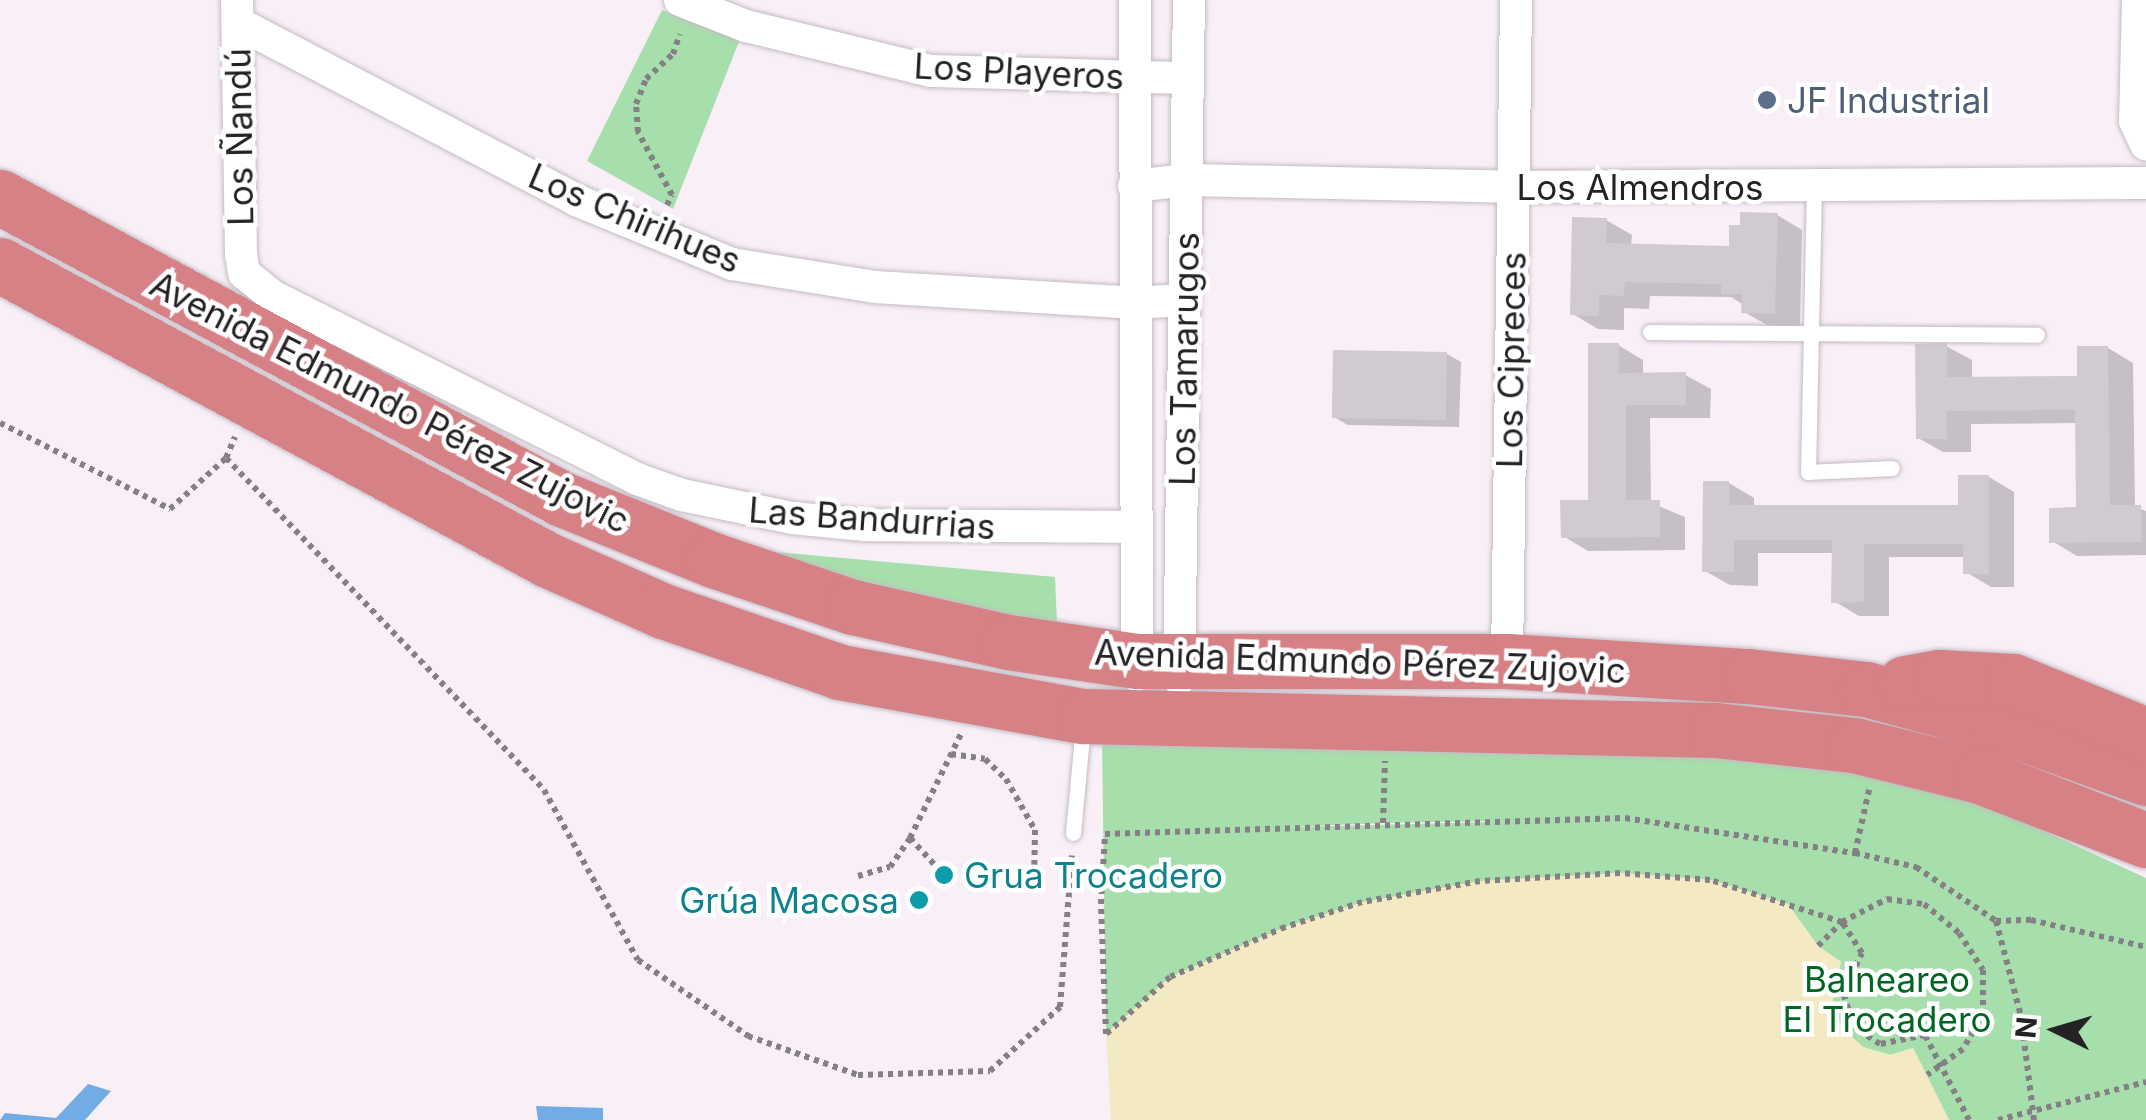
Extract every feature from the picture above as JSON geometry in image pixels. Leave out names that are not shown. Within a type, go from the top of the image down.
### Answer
[{"type":"highway","name":"Avenida Edmundo Pérez Zujovic","points":[[0,197],[562,498],[647,534],[853,607],[1008,642],[1158,661],[1507,661],[1748,676],[1866,689],[2002,726],[2146,778]]},
{"type":"highway","name":"Avenida Edmundo Pérez Zujovic","points":[[0,265],[548,560],[663,610],[840,672],[1132,717],[1715,730],[1854,745],[1980,776],[2146,840]]},
{"type":"highway","points":[[1866,689],[1939,678],[2013,681],[2146,735]]},
{"type":"street","name":"Los Tamarugos","points":[[1132,717],[1158,661],[1136,527],[1135,0]]},
{"type":"street","name":"Los Tamarugos","points":[[1132,717],[1158,661],[1185,300],[1189,0]]},
{"type":"street","name":"Los Cipreces","points":[[1507,661],[1516,0]]},
{"type":"street","points":[[2138,0],[2135,121],[2146,144]]},
{"type":"street","name":"Los Playeros","points":[[685,2],[758,30],[931,71],[1188,78]]},
{"type":"street","name":"Los Chirihues","points":[[237,12],[576,200],[732,264],[875,287],[1133,304],[1185,300]]},
{"type":"street","name":"Los Ñandú","points":[[237,12],[244,274]]},
{"type":"street","name":"Los Almendros","points":[[1134,186],[1186,180],[1814,187],[2146,183]]},
{"type":"street","name":"Las Bandurrias","points":[[244,274],[274,297],[637,479],[682,495],[792,518],[865,524],[1136,527]]},
{"type":"lane","points":[[1814,187],[1814,334],[1808,472],[1892,468]]},
{"type":"lane","points":[[1650,332],[2037,335]]},
{"type":"lane","points":[[1073,833],[1132,717]]},
{"type":"path","points":[[646,229],[672,195],[638,132],[636,104],[646,79],[673,54],[685,2]]},
{"type":"path","points":[[0,424],[170,508],[226,458],[544,790],[638,960],[748,1036],[858,1075],[990,1071],[1060,1007],[1073,833]]},
{"type":"path","points":[[858,876],[890,866],[910,838],[967,722]]},
{"type":"path","points":[[1383,823],[1386,750]]},
{"type":"path","points":[[951,754],[985,759],[1006,779],[1035,830],[1034,884]]},
{"type":"path","points":[[1855,853],[1872,774]]},
{"type":"path","points":[[1968,1120],[1924,1035],[1880,1044],[1854,1028],[1842,993],[1862,953],[1842,922],[1710,880],[1620,873],[1480,882],[1362,902],[1285,927],[1170,977],[1106,1034],[1101,904],[1106,834],[1624,818],[1855,853],[1916,867],[1996,920],[2032,920],[2146,947]]},
{"type":"path","points":[[910,838],[944,875]]},
{"type":"path","points":[[1818,946],[1842,922],[1887,900],[1924,904],[1959,934],[1983,970],[1983,1014],[1963,1049],[1926,1075]]},
{"type":"path","points":[[1996,920],[2021,1016],[2034,1120]]},
{"type":"path","points":[[1998,1120],[2033,1108],[2146,1083]]},
{"type":"green space","points":[[662,10],[740,39],[673,209],[587,161]]},
{"type":"green space","points":[[754,550],[1055,577],[1057,624],[895,593]]},
{"type":"green space","points":[[1102,742],[1714,757],[1872,774],[1972,798],[2146,878],[2146,1120],[1949,1120],[1913,1048],[1890,1055],[1863,1047],[1842,1028],[1832,1003],[1841,962],[1818,946],[1788,905],[1710,880],[1620,873],[1554,878],[1171,977],[1106,1034]],"holes":[[[1487,822],[1263,828],[1383,823]]]},
{"type":"sand","name":"Balneareo El Trocadero","points":[[1620,873],[1710,880],[1788,904],[1818,946],[1841,962],[1832,1003],[1842,1028],[1863,1047],[1890,1055],[1913,1048],[1949,1120],[1111,1120],[1106,1034],[1170,977],[1285,927],[1362,902],[1480,881]]},
{"type":"water","points":[[88,1084],[111,1091],[85,1120],[0,1120],[5,1113],[56,1118]]},
{"type":"water","points":[[536,1106],[603,1108],[603,1120],[538,1120]]},
{"type":"building","points":[[1740,212],[1778,213],[1775,314],[1741,313],[1742,294],[1721,294],[1721,284],[1625,282],[1624,296],[1599,295],[1599,316],[1570,315],[1572,217],[1607,218],[1606,243],[1729,246],[1729,225],[1740,225]]},
{"type":"building","points":[[1588,343],[1619,343],[1619,373],[1686,372],[1686,405],[1626,405],[1626,500],[1660,500],[1660,537],[1561,538],[1560,500],[1588,500]]},
{"type":"building","points":[[1947,343],[1947,377],[2077,376],[2077,346],[2108,346],[2110,505],[2141,505],[2142,542],[2049,543],[2049,508],[2076,507],[2075,410],[1946,411],[1947,439],[1916,439],[1915,344]]},
{"type":"building","points":[[1333,350],[1447,352],[1446,420],[1332,418]]},
{"type":"building","points":[[1958,475],[1989,475],[1989,574],[1963,574],[1963,544],[1864,544],[1864,602],[1831,603],[1832,540],[1734,540],[1734,572],[1702,572],[1703,481],[1729,481],[1730,505],[1958,505]]},
{"type":"place","name":"JF Industrial","points":[[1767,100]]},
{"type":"place","name":"Grua Trocadero","points":[[944,875]]},
{"type":"place","name":"Grúa Macosa","points":[[919,900]]}]
